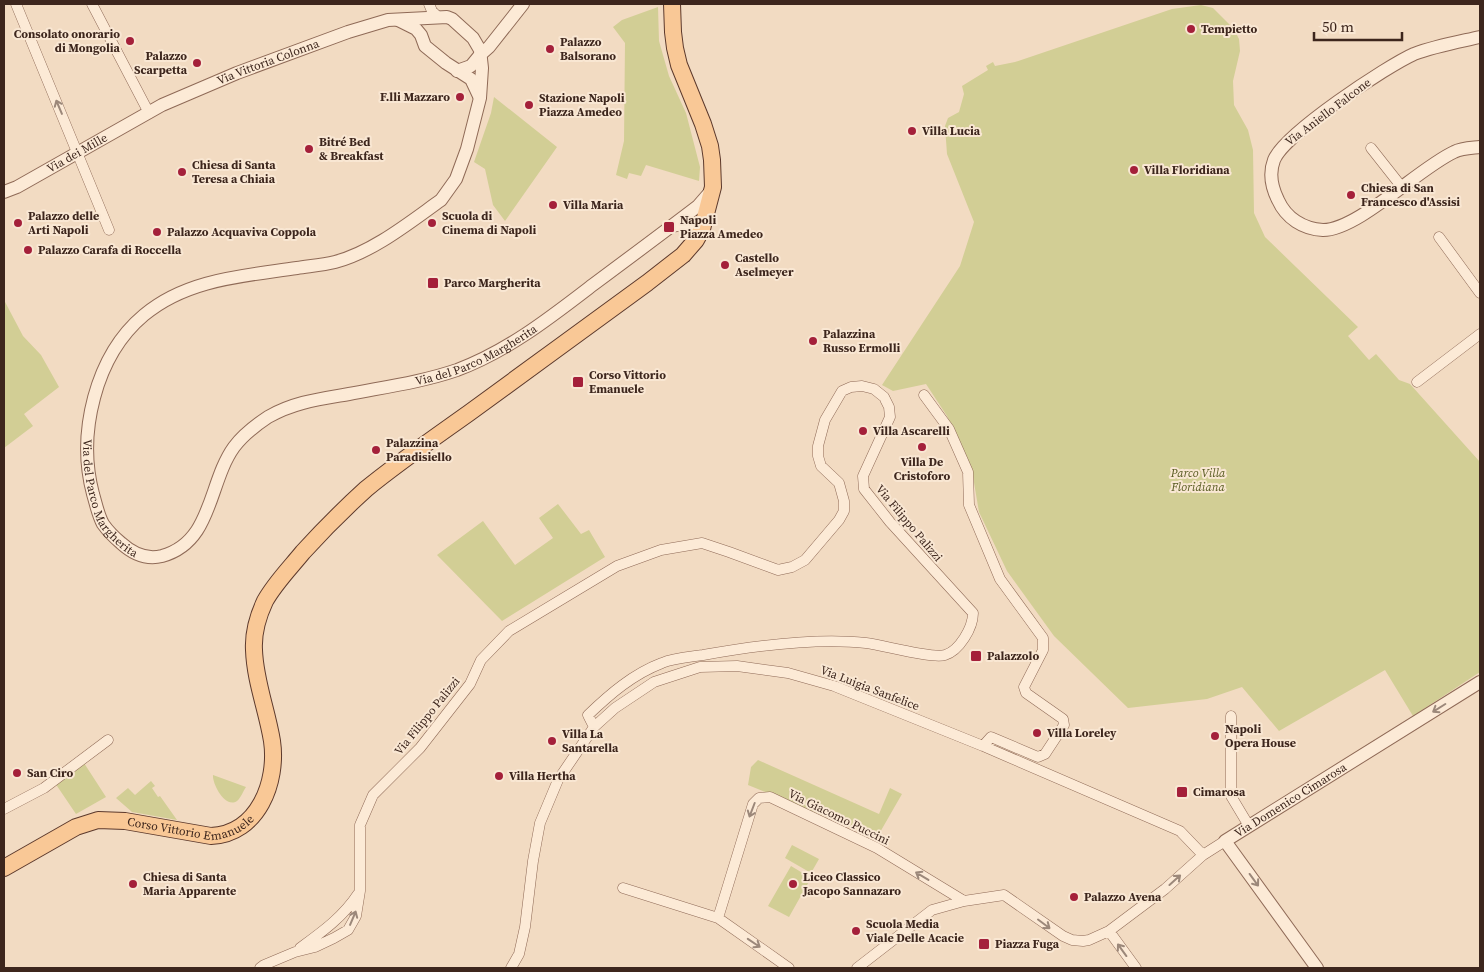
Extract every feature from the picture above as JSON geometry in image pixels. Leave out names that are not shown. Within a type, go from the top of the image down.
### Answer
[{"type":"main road","name":"Corso Vittorio Emanuele","points":[[4,868],[76,827],[98,820],[125,821],[219,836],[232,832],[248,821],[261,805],[266,792],[272,754],[270,733],[254,655],[254,635],[265,601],[287,571],[346,508],[389,471],[647,283],[690,248],[702,228],[713,187],[712,160],[703,124],[679,65],[673,32],[672,4]]},
{"type":"street","points":[[16,4],[109,230]]},
{"type":"street","points":[[92,4],[149,113]]},
{"type":"street","points":[[429,4],[432,11],[439,18]]},
{"type":"street","points":[[458,71],[471,66],[489,47],[523,4]]},
{"type":"street","points":[[423,40],[427,27],[439,18],[449,18],[469,34],[478,45],[480,55]]},
{"type":"street","name":"Via Vittoria Colonna","points":[[149,113],[244,70],[348,32],[392,19],[439,18]]},
{"type":"street","points":[[392,19],[409,24],[419,32],[425,46],[471,79],[480,98]]},
{"type":"street","name":"Via Aniello Falcone","points":[[1480,37],[1415,54],[1373,78],[1282,146],[1274,159],[1272,169],[1273,186],[1281,207],[1291,219],[1312,228],[1323,230],[1337,228],[1346,224],[1432,164],[1456,150],[1480,147]]},
{"type":"street","name":"Via del Parco Margherita","points":[[480,55],[482,68],[480,98],[467,149],[453,183],[441,200],[362,252],[337,261],[230,278],[192,288],[169,298],[151,310],[124,335],[105,365],[98,384],[90,422],[87,460],[90,483],[100,519],[126,548],[141,556],[152,557],[166,554],[184,546],[190,541],[202,522],[219,475],[234,448],[249,431],[269,417],[291,406],[309,400],[418,381],[458,369],[481,359],[517,340],[556,313],[672,226],[706,198],[713,187]]},
{"type":"street","name":"Via dei Mille","points":[[4,192],[149,113]]},
{"type":"street","points":[[1371,148],[1401,186]]},
{"type":"street","points":[[672,226],[685,224],[694,228],[695,237],[690,248]]},
{"type":"street","points":[[1439,237],[1480,293]]},
{"type":"street","points":[[1417,382],[1480,334]]},
{"type":"street","name":"Via Filippo Palizzi","points":[[260,968],[295,952],[315,947],[348,930],[356,916],[360,891],[360,825],[373,795],[420,748],[470,684],[480,660],[509,632],[617,566],[661,550],[702,543],[778,570],[792,567],[805,560],[839,520],[844,511],[844,501],[839,483],[821,466],[818,456],[818,446],[825,420],[842,391],[846,389],[862,386],[874,389],[884,397],[889,407],[890,417],[863,476],[864,489],[890,522],[972,613],[973,622],[970,630],[952,652],[943,656],[864,643],[810,642],[736,649],[663,662],[616,689],[588,715],[594,727]]},
{"type":"street","points":[[924,395],[949,430],[968,472],[969,505],[1000,579],[1043,638],[1043,650],[1024,687],[1026,693],[1063,719],[1064,725],[1045,754],[1038,757],[991,737],[983,746]]},
{"type":"street","name":"Via Luigia Sanfelice","points":[[511,968],[519,954],[525,927],[533,861],[540,824],[558,780],[594,727],[615,708],[654,682],[700,668],[737,666],[788,672],[834,686],[983,746],[1180,831],[1203,854]]},
{"type":"street","name":"Via Domenico Cimarosa","points":[[964,901],[1004,896],[1053,930],[1072,940],[1089,940],[1109,931],[1165,889],[1203,854],[1480,682]]},
{"type":"street","points":[[1231,716],[1231,796],[1249,826]]},
{"type":"street","points":[[4,809],[44,788],[108,740]]},
{"type":"street","name":"Via Giacomo Puccini","points":[[718,918],[753,804],[758,798],[770,796],[877,848],[964,901]]},
{"type":"street","points":[[1225,841],[1317,968]]},
{"type":"street","points":[[623,888],[718,918],[789,968]]},
{"type":"street","name":"Via Filippo Palizzi","points":[[295,952],[339,917],[360,891]]},
{"type":"street","points":[[856,968],[932,910],[964,901]]},
{"type":"street","points":[[1109,931],[1136,968]]},
{"type":"green space","name":"Parco Villa Floridiana","points":[[1201,5],[1213,8],[1234,29],[1239,39],[1240,51],[1233,81],[1234,105],[1248,130],[1253,150],[1254,213],[1265,237],[1358,327],[1348,336],[1369,360],[1376,354],[1399,380],[1410,384],[1480,462],[1480,672],[1413,716],[1385,670],[1279,731],[1242,687],[1207,699],[1128,708],[1054,636],[1007,571],[979,512],[972,471],[947,416],[926,384],[893,391],[882,385],[960,266],[974,222],[947,154],[945,126],[948,118],[959,112],[964,94],[962,86],[988,70],[986,66],[993,62],[995,66],[1015,62],[1172,9]]},
{"type":"green space","points":[[658,7],[659,41],[669,76],[686,113],[700,167],[699,181],[646,165],[641,176],[629,173],[627,179],[616,175],[624,141],[625,43],[613,27],[622,20]]},
{"type":"green space","points":[[494,97],[557,147],[505,221],[493,205],[485,169],[474,162],[491,113]]},
{"type":"green space","points":[[4,300],[23,336],[41,355],[59,387],[24,414],[33,426],[4,448]]},
{"type":"green space","points":[[558,504],[581,534],[589,530],[605,557],[502,621],[437,555],[483,521],[515,565],[553,538],[539,518]]},
{"type":"green space","points":[[758,760],[879,814],[890,788],[902,794],[876,837],[748,785],[751,767]]},
{"type":"green space","points":[[84,763],[106,797],[76,814],[55,783]]},
{"type":"green space","points":[[213,775],[246,787],[237,801],[232,803],[220,794]]},
{"type":"green space","points":[[151,781],[155,786],[152,788],[158,797],[160,796],[177,820],[132,812],[116,798],[128,788],[135,795]]},
{"type":"green space","points":[[792,845],[819,859],[811,873],[785,858]]},
{"type":"green space","points":[[791,866],[811,878],[789,917],[768,906]]},
{"type":"place","name":"Tempietto","points":[[1191,29]]},
{"type":"place","name":"Consolato onorario di Mongolia","points":[[130,41]]},
{"type":"place","name":"Palazzo Balsorano","points":[[550,49]]},
{"type":"place","name":"Palazzo Scarpetta","points":[[197,63]]},
{"type":"place","name":"F.lli Mazzaro","points":[[460,97]]},
{"type":"place","name":"Stazione Napoli Piazza Amedeo","points":[[529,105]]},
{"type":"place","name":"Villa Lucia","points":[[912,131]]},
{"type":"place","name":"Bitré Bed & Breakfast","points":[[309,149]]},
{"type":"place","name":"Villa Floridiana","points":[[1134,170]]},
{"type":"place","name":"Chiesa di Santa Teresa a Chiaia","points":[[182,172]]},
{"type":"place","name":"Chiesa di San Francesco d'Assisi","points":[[1351,195]]},
{"type":"place","name":"Villa Maria","points":[[553,205]]},
{"type":"place","name":"Palazzo delle Arti Napoli","points":[[18,223]]},
{"type":"place","name":"Scuola di Cinema di Napoli","points":[[432,223]]},
{"type":"place","name":"Napoli Piazza Amedeo","points":[[669,227]]},
{"type":"place","name":"Palazzo Acquaviva Coppola","points":[[157,232]]},
{"type":"place","name":"Palazzo Carafa di Roccella","points":[[28,250]]},
{"type":"place","name":"Castello Aselmeyer","points":[[725,265]]},
{"type":"place","name":"Parco Margherita","points":[[433,283]]},
{"type":"place","name":"Palazzina Russo Ermolli","points":[[813,341]]},
{"type":"place","name":"Corso Vittorio Emanuele","points":[[578,382]]},
{"type":"place","name":"Villa Ascarelli","points":[[863,431]]},
{"type":"place","name":"Villa De Cristoforo","points":[[922,447]]},
{"type":"place","name":"Palazzina Paradisiello","points":[[376,450]]},
{"type":"place","name":"Palazzolo","points":[[976,656]]},
{"type":"place","name":"Villa Loreley","points":[[1037,733]]},
{"type":"place","name":"Napoli Opera House","points":[[1215,736]]},
{"type":"place","name":"Villa La Santarella","points":[[552,741]]},
{"type":"place","name":"San Ciro","points":[[17,773]]},
{"type":"place","name":"Villa Hertha","points":[[499,776]]},
{"type":"place","name":"Cimarosa","points":[[1182,792]]},
{"type":"place","name":"Chiesa di Santa Maria Apparente","points":[[133,884]]},
{"type":"place","name":"Liceo Classico Jacopo Sannazaro","points":[[793,884]]},
{"type":"place","name":"Palazzo Avena","points":[[1074,897]]},
{"type":"place","name":"Scuola Media Viale Delle Acacie","points":[[856,931]]},
{"type":"place","name":"Piazza Fuga","points":[[984,944]]}]
